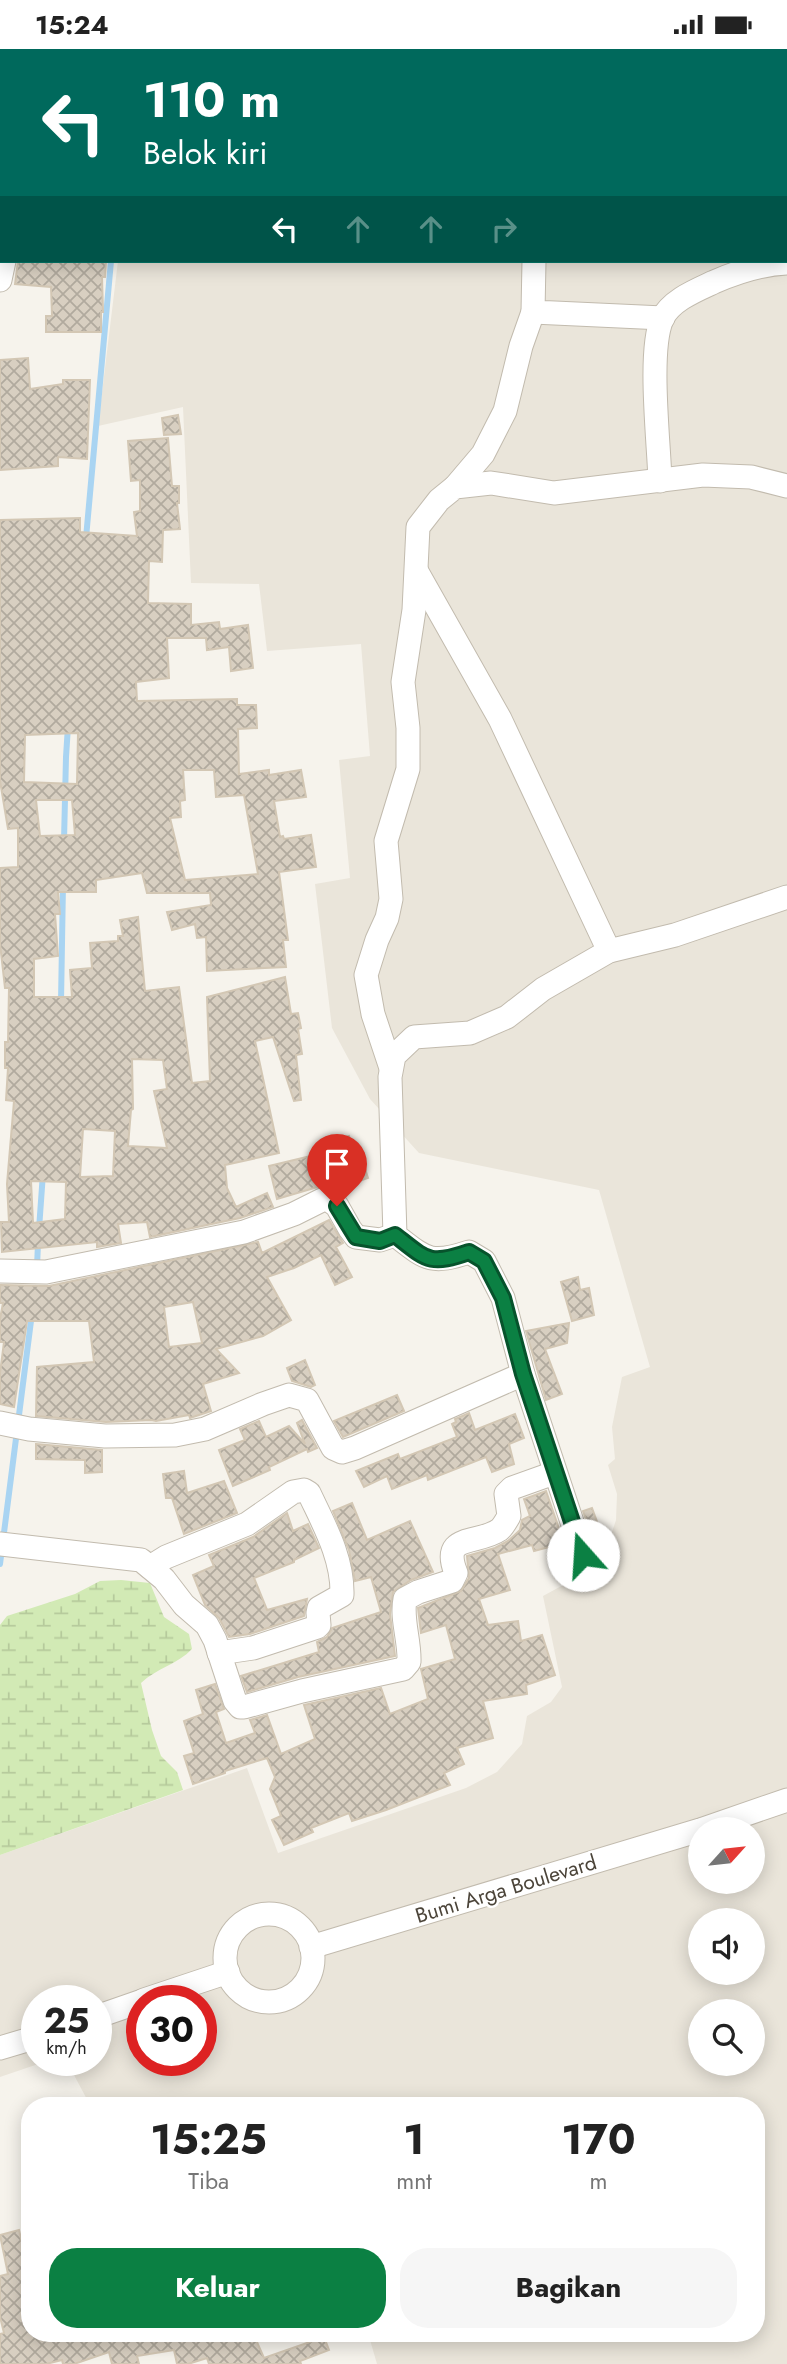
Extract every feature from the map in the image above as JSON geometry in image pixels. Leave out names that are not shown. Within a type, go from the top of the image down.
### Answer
[{"type":"street","points":[[0,280],[4,263]]},
{"type":"street","points":[[391,1069],[373,1014],[366,975],[391,899],[386,841],[408,769],[408,728],[403,682],[417,572],[418,527],[439,500],[455,487],[483,454],[505,411],[521,346],[533,312],[534,263]]},
{"type":"street","points":[[660,481],[656,358],[663,318],[682,298],[719,280],[765,265],[787,263]]},
{"type":"street","points":[[533,312],[663,318]]},
{"type":"street","points":[[455,487],[491,483],[554,492],[703,475],[751,477],[787,486]]},
{"type":"street","points":[[417,572],[500,719],[610,951]]},
{"type":"street","points":[[583,1555],[523,1374],[503,1298],[484,1261],[469,1252],[446,1260],[424,1258],[395,1235],[390,1077],[394,1056],[414,1037],[470,1033],[507,1017],[543,989],[610,951],[675,935],[787,897]]},
{"type":"street","points":[[0,1271],[44,1272],[110,1261],[123,1255],[244,1232],[294,1214],[322,1199],[337,1206],[356,1237],[380,1241],[395,1235]]},
{"type":"street","points":[[44,1272],[56,1259],[79,1257]]},
{"type":"street","points":[[15,1426],[105,1436],[176,1435],[205,1429],[289,1395],[307,1400],[333,1448],[342,1452],[523,1374]]},
{"type":"street","points":[[4,1545],[141,1560],[169,1585],[184,1605],[206,1625],[219,1653],[235,1701],[240,1707],[403,1669],[409,1663],[410,1649],[403,1609],[405,1599],[452,1581],[456,1573],[451,1560],[455,1547],[463,1541],[499,1530],[509,1516],[506,1494],[512,1488],[554,1473]]},
{"type":"street","points":[[150,1567],[166,1557],[247,1524],[293,1492],[304,1490],[309,1493],[338,1559],[342,1595],[319,1608],[317,1627],[253,1648],[219,1653]]},
{"type":"street","name":"Bumi Arga Boulevard","points":[[737,1817],[787,1800]]},
{"type":"street","name":"Bumi Arga Boulevard","points":[[311,1947],[688,1833]]},
{"type":"street","points":[[262,1914],[290,1919],[301,1928],[311,1947],[313,1959],[310,1973],[293,1995],[280,2001],[252,1999],[240,1991],[228,1972],[225,1953],[229,1939],[237,1927],[262,1914]]},
{"type":"street","points":[[190,1985],[228,1972]]},
{"type":"street","points":[[0,2047],[21,2041]]},
{"type":"shaded area","points":[[118,263],[787,263],[787,2364],[377,2364],[371,2342],[765,2342],[765,2097],[86,2097],[75,2076],[112,2076],[112,1985],[21,1985],[21,2070],[0,2077],[0,1855],[247,1768],[278,1853],[466,1788],[497,1772],[522,1744],[527,1716],[551,1702],[562,1687],[543,1596],[576,1578],[609,1541],[616,1520],[617,1494],[608,1465],[615,1459],[612,1427],[622,1377],[650,1367],[599,1190],[419,1153],[370,1099],[332,1028],[315,884],[350,878],[339,760],[370,756],[361,644],[267,651],[259,584],[191,583],[183,407],[98,426]]},
{"type":"green space","points":[[100,1581],[150,1583],[164,1617],[189,1634],[192,1649],[141,1683],[161,1756],[177,1772],[183,1790],[0,1855],[0,1625],[7,1616],[75,1594]]},
{"type":"building","points":[[18,263],[106,263],[105,277],[102,277],[101,332],[46,332],[46,316],[52,316],[51,287],[15,284]]},
{"type":"building","points":[[28,358],[30,389],[63,384],[63,380],[90,380],[87,459],[58,457],[58,466],[0,470],[0,360]]},
{"type":"building","points":[[178,415],[181,434],[164,435],[162,418]]},
{"type":"building","points":[[168,438],[172,486],[179,486],[177,503],[180,529],[163,530],[162,562],[149,561],[148,603],[191,604],[191,625],[219,622],[220,629],[248,625],[253,668],[231,671],[229,647],[207,650],[206,638],[167,638],[169,678],[136,682],[137,701],[237,699],[237,705],[256,705],[257,728],[238,729],[239,774],[269,770],[269,775],[301,770],[306,797],[274,801],[280,837],[283,836],[284,839],[311,835],[316,867],[279,872],[288,940],[283,940],[286,967],[207,971],[206,937],[197,938],[195,924],[172,930],[167,912],[211,905],[210,893],[147,893],[142,873],[96,880],[96,892],[58,892],[60,914],[55,914],[58,956],[34,959],[34,997],[72,997],[70,970],[92,968],[90,943],[118,941],[118,936],[123,936],[120,920],[138,917],[145,991],[179,987],[192,1083],[210,1081],[207,997],[285,977],[291,1014],[298,1013],[301,1028],[298,1029],[302,1054],[296,1055],[301,1100],[294,1101],[273,1037],[255,1041],[279,1153],[225,1165],[227,1188],[236,1207],[267,1193],[273,1207],[240,1218],[150,1237],[147,1222],[118,1224],[121,1243],[97,1247],[97,1242],[2,1252],[1,1222],[9,1222],[7,1184],[14,1101],[6,1100],[8,1068],[5,1068],[5,1042],[8,1042],[9,988],[5,988],[0,944],[0,868],[18,867],[18,828],[8,829],[0,781],[0,520],[80,518],[80,532],[137,536],[134,512],[140,511],[140,480],[131,481],[128,441]],"holes":[[[78,733],[77,784],[24,782],[25,735]],[[183,770],[214,770],[216,797],[244,795],[258,874],[185,880],[170,818],[181,817],[180,801],[185,800]],[[36,800],[72,800],[75,835],[40,836]],[[132,1059],[163,1060],[167,1089],[154,1091],[167,1148],[128,1146],[133,1109]],[[83,1129],[115,1131],[113,1176],[80,1177]],[[31,1181],[66,1182],[65,1219],[33,1223]]]},
{"type":"building","points":[[349,1136],[358,1164],[363,1163],[368,1178],[337,1189],[321,1186],[277,1199],[269,1166],[319,1154],[316,1145]]},
{"type":"building","points":[[329,1220],[343,1243],[336,1247],[352,1277],[335,1285],[321,1255],[267,1277],[291,1320],[263,1336],[216,1349],[239,1373],[203,1384],[211,1411],[190,1418],[189,1415],[156,1421],[106,1422],[36,1416],[37,1367],[94,1362],[89,1321],[27,1321],[14,1407],[0,1404],[4,1342],[0,1342],[3,1303],[0,1303],[0,1285],[49,1286],[258,1242],[262,1253]],"holes":[[[193,1302],[202,1343],[169,1347],[164,1307]]]},
{"type":"building","points":[[578,1277],[580,1290],[589,1288],[594,1315],[572,1321],[561,1282]]},
{"type":"building","points":[[569,1323],[567,1343],[545,1349],[562,1394],[546,1400],[526,1331]]},
{"type":"building","points":[[305,1360],[315,1385],[311,1387],[292,1381],[287,1368]]},
{"type":"building","points":[[397,1395],[404,1411],[343,1437],[334,1421]]},
{"type":"building","points":[[469,1413],[475,1430],[515,1414],[524,1438],[509,1444],[514,1464],[492,1472],[486,1457],[428,1480],[427,1475],[392,1489],[387,1476],[364,1487],[356,1471],[398,1454],[400,1459],[457,1437],[452,1424],[456,1422],[455,1419]]},
{"type":"building","points":[[302,1420],[317,1448],[308,1452],[307,1449],[269,1467],[270,1470],[233,1486],[219,1450],[245,1440],[240,1429],[259,1421],[266,1437],[289,1426],[305,1444],[297,1423]]},
{"type":"building","points":[[36,1444],[102,1450],[102,1472],[85,1473],[85,1460],[36,1459]]},
{"type":"building","points":[[184,1471],[187,1493],[224,1481],[237,1513],[184,1534],[172,1498],[166,1498],[163,1474]]},
{"type":"building","points":[[546,1491],[564,1543],[534,1551],[532,1545],[498,1554],[510,1590],[479,1599],[488,1625],[518,1621],[521,1641],[542,1635],[555,1675],[526,1685],[527,1694],[483,1701],[493,1738],[457,1748],[464,1764],[444,1773],[450,1785],[352,1821],[349,1813],[311,1828],[313,1832],[284,1845],[272,1820],[281,1816],[270,1789],[275,1777],[267,1758],[193,1784],[184,1756],[194,1753],[184,1721],[203,1714],[196,1690],[215,1684],[224,1709],[216,1712],[226,1743],[255,1733],[250,1720],[267,1715],[281,1754],[315,1739],[304,1705],[381,1688],[390,1714],[428,1699],[421,1669],[455,1659],[446,1625],[421,1633],[418,1608],[461,1591],[469,1578],[467,1556],[495,1548],[508,1541],[520,1530],[522,1520],[530,1516],[524,1499]]},
{"type":"building","points":[[352,1503],[367,1540],[410,1521],[433,1572],[411,1580],[393,1592],[390,1614],[395,1656],[298,1677],[247,1692],[241,1676],[319,1652],[317,1642],[327,1637],[332,1628],[381,1612],[371,1577],[355,1581],[349,1550],[333,1511]]},
{"type":"building","points":[[592,1508],[599,1527],[590,1530],[583,1511]]},
{"type":"building","points":[[287,1513],[293,1531],[308,1524],[319,1548],[294,1562],[254,1578],[267,1610],[307,1599],[304,1616],[250,1634],[229,1637],[219,1618],[205,1605],[193,1575],[214,1566],[209,1555],[253,1537]]},
{"type":"building","points":[[19,2230],[21,2238],[21,2342],[257,2342],[264,2358],[310,2342],[326,2342],[329,2350],[300,2361],[301,2364],[209,2364],[207,2358],[188,2364],[177,2364],[174,2350],[137,2356],[139,2364],[112,2364],[109,2352],[74,2364],[63,2364],[62,2360],[46,2364],[0,2364],[0,2334],[4,2333],[0,2317],[0,2276],[8,2274],[0,2235]]},
{"type":"waterway","points":[[86,538],[111,263]]},
{"type":"waterway","points":[[64,841],[68,726]]},
{"type":"waterway","points":[[61,1002],[63,884]]},
{"type":"waterway","points":[[39,1229],[43,1173]]},
{"type":"waterway","points":[[37,1267],[38,1243]]},
{"type":"waterway","points":[[0,1564],[32,1313]]},
{"type":"route","points":[[337,1206],[356,1237],[380,1241],[395,1235],[424,1258],[446,1260],[469,1252],[484,1261],[503,1298],[523,1374],[583,1555]]}]
